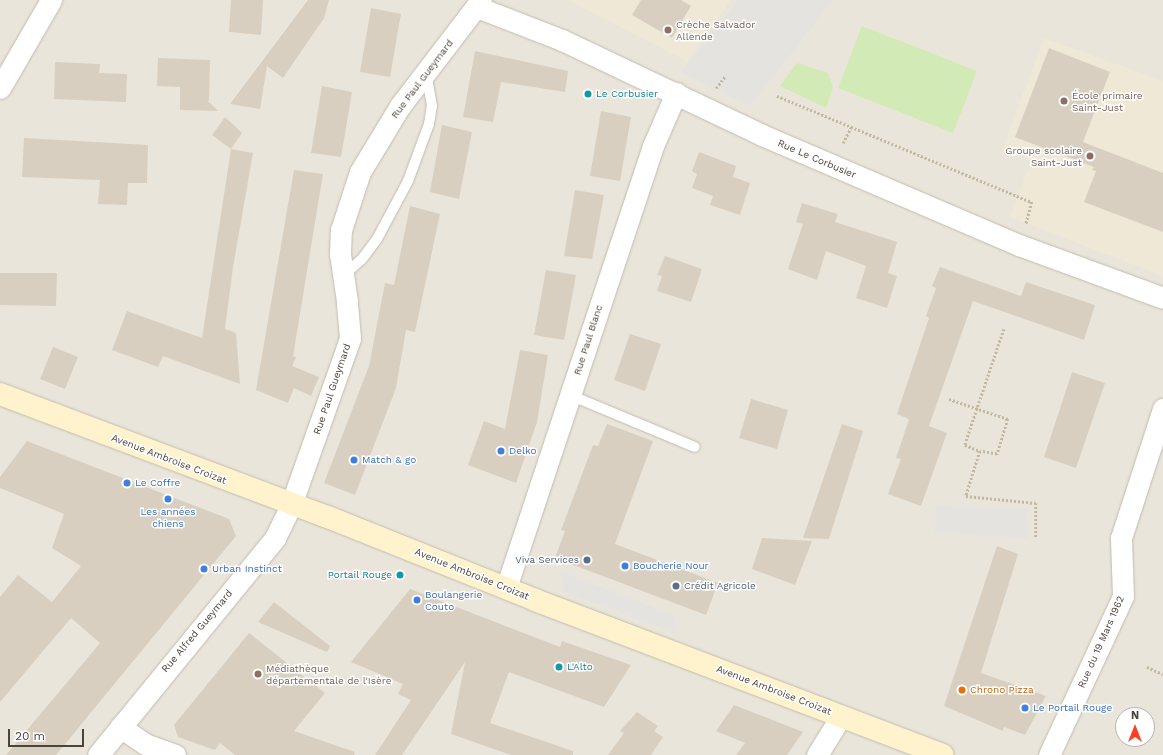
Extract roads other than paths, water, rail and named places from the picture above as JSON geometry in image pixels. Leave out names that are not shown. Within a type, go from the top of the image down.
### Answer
[{"type":"street","points":[[0,88],[51,0]]},
{"type":"street","name":"Rue Paul Gueymard","points":[[291,505],[350,338],[344,275],[340,254],[341,230],[360,172],[392,118],[479,4]]},
{"type":"street","name":"Rue Le Corbusier","points":[[479,4],[562,40],[762,135],[1019,245],[1163,298]]},
{"type":"street","name":"Rue Paul Blanc","points":[[506,588],[653,146],[676,93]]},
{"type":"street","name":"Avenue Ambroise Croizat","points":[[0,394],[291,505],[328,517],[506,588],[944,755]]},
{"type":"street","name":"Rue du 19 Mars 1962","points":[[1049,755],[1123,596],[1121,538],[1163,409]]},
{"type":"street","name":"Rue Alfred Gueymard","points":[[98,755],[275,538],[291,505]]},
{"type":"street","points":[[817,755],[841,716]]},
{"type":"street","points":[[120,727],[145,744],[175,755]]},
{"type":"lane","points":[[344,275],[362,259],[377,239],[408,181],[430,124],[432,106],[426,72]]},
{"type":"lane","points":[[570,395],[695,447]]},
{"type":"place","name":"Crèche Salvador Allende","points":[[668,30]]},
{"type":"place","name":"Le Corbusier","points":[[588,94]]},
{"type":"place","name":"École primaire Saint-Just","points":[[1064,101]]},
{"type":"place","name":"Groupe scolaire Saint-Just","points":[[1090,156]]},
{"type":"place","name":"Delko","points":[[501,451]]},
{"type":"place","name":"Match & go","points":[[354,460]]},
{"type":"place","name":"Le Coffre","points":[[127,483]]},
{"type":"place","name":"Les années chiens","points":[[168,499]]},
{"type":"place","name":"Viva Services","points":[[587,560]]},
{"type":"place","name":"Boucherie Nour","points":[[625,566]]},
{"type":"place","name":"Urban Instinct","points":[[204,569]]},
{"type":"place","name":"Portail Rouge","points":[[400,575]]},
{"type":"place","name":"Crédit Agricole","points":[[676,586]]},
{"type":"place","name":"Boulangerie Couto","points":[[417,600]]},
{"type":"place","name":"L'Alto","points":[[559,667]]},
{"type":"place","name":"Médiathèque départementale de l'Isère","points":[[258,674]]},
{"type":"place","name":"Chrono Pizza","points":[[962,690]]},
{"type":"place","name":"Le Portail Rouge","points":[[1025,708]]}]
